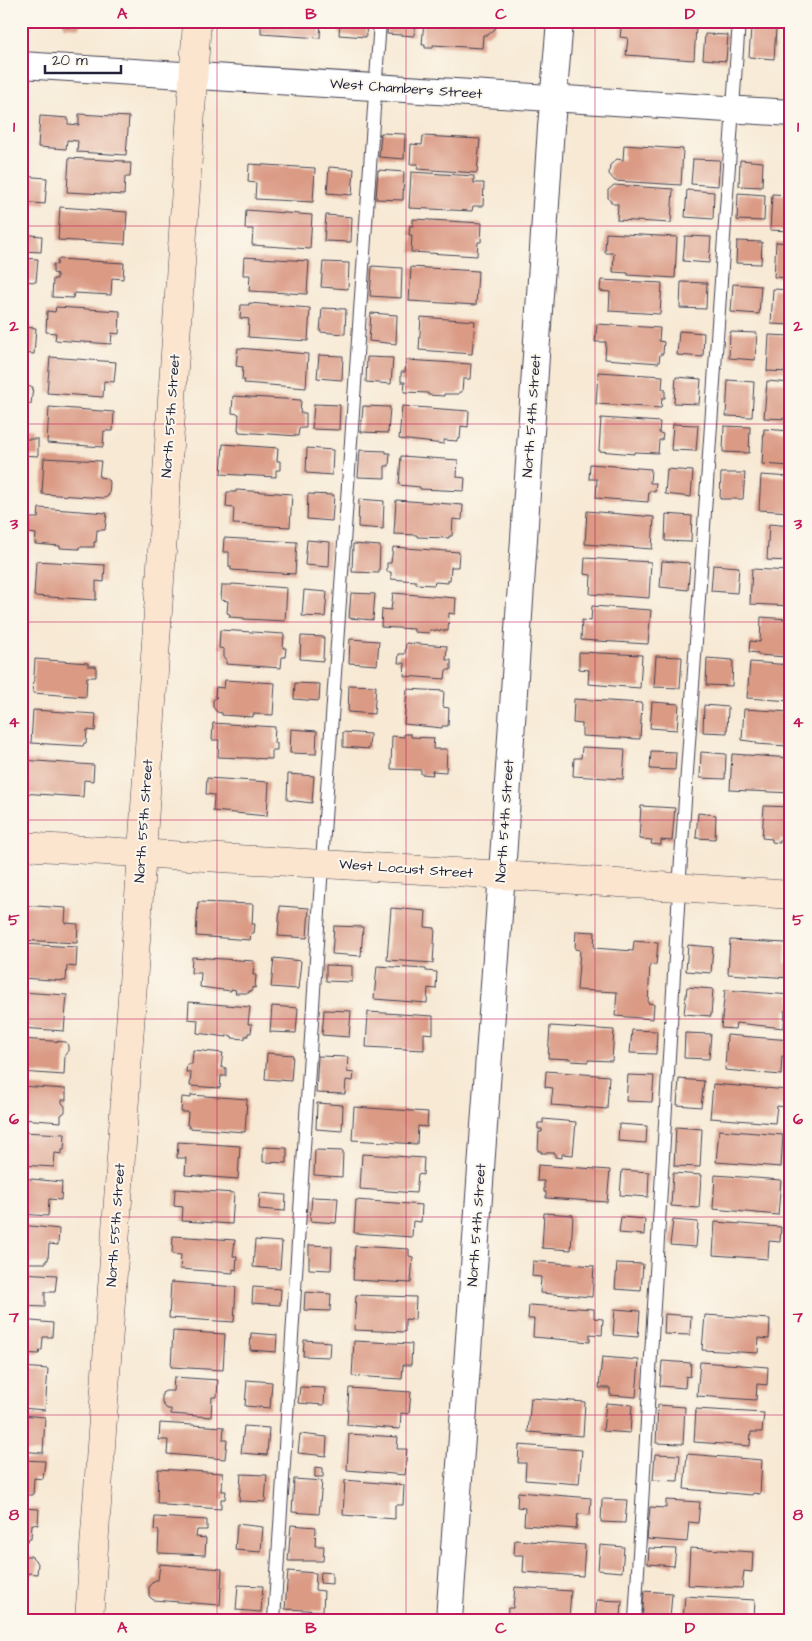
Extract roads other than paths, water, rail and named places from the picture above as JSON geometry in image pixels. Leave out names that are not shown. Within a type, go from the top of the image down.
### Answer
[{"type":"street","name":"North 55th Street","points":[[89,1620],[197,21]]},
{"type":"street","name":"North 54th Street","points":[[449,1620],[553,98],[560,21]]},
{"type":"street","name":"West Chambers Street","points":[[21,65],[732,110],[791,112]]},
{"type":"street","name":"West Locust Street","points":[[21,846],[791,895]]},
{"type":"lane","points":[[274,1620],[322,864],[380,21]]},
{"type":"lane","points":[[634,1620],[679,887],[739,21]]}]
